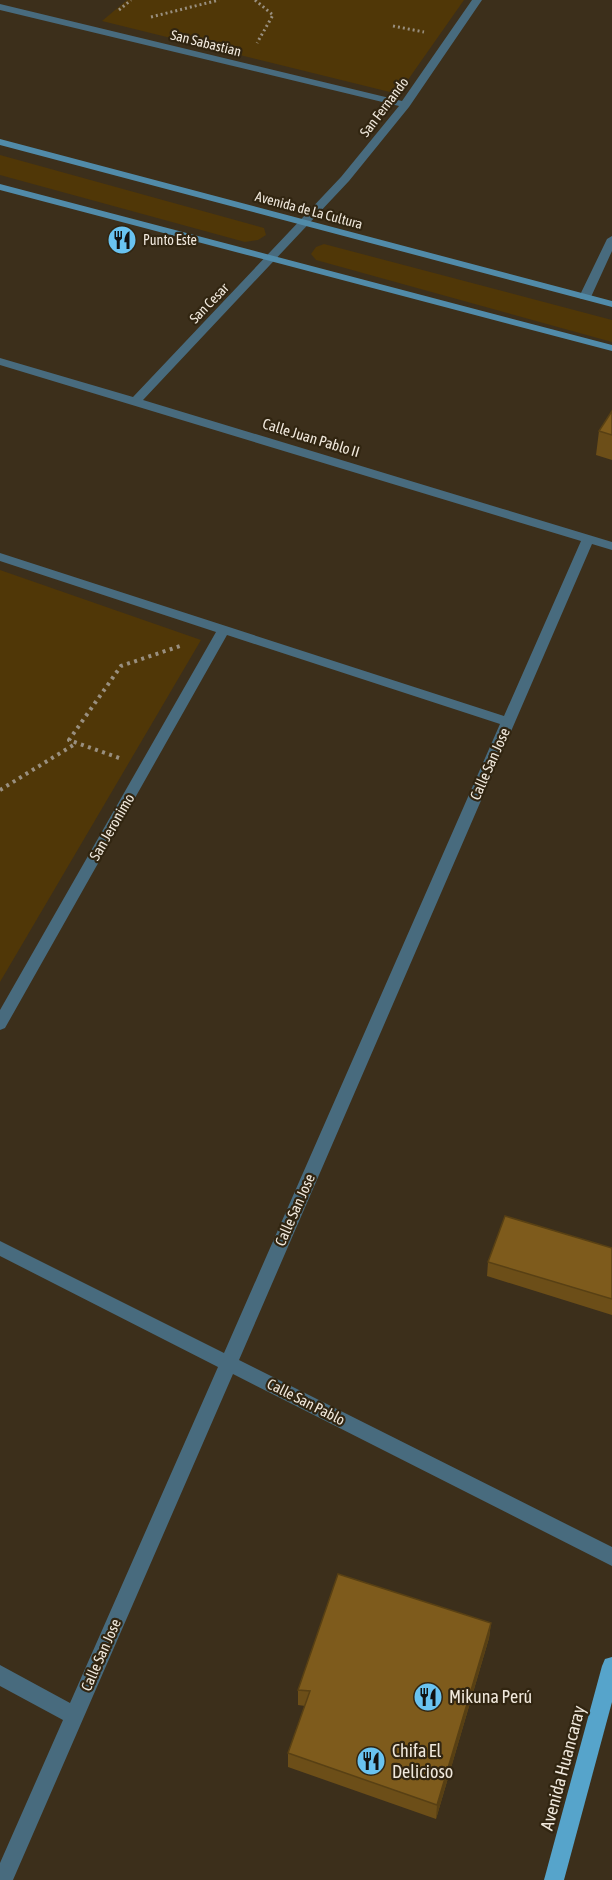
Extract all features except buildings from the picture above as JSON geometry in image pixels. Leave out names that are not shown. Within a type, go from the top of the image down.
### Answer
[{"type":"main road","name":"Avenida de La Cultura","points":[[0,142],[612,304]]},
{"type":"main road","points":[[0,187],[612,348]]},
{"type":"main road","name":"Avenida Huancaray","points":[[554,1880],[612,1666]]},
{"type":"street","name":"San Fernando","points":[[304,224],[405,105],[477,0]]},
{"type":"street","name":"San Sabastian","points":[[0,7],[405,105]]},
{"type":"street","name":"San Cesar","points":[[135,402],[304,224]]},
{"type":"street","points":[[585,297],[612,238]]},
{"type":"street","name":"Calle Juan Pablo II","points":[[0,361],[612,546]]},
{"type":"street","name":"Calle San Jose","points":[[3,1880],[588,539]]},
{"type":"street","points":[[0,557],[508,722]]},
{"type":"street","name":"San Jeronimo","points":[[0,1024],[223,630]]},
{"type":"street","name":"Calle San Pablo","points":[[0,1248],[612,1557]]},
{"type":"street","points":[[0,1675],[75,1716]]},
{"type":"path","points":[[150,17],[219,0]]},
{"type":"path","points":[[255,0],[273,15],[256,44]]},
{"type":"path","points":[[393,26],[433,33]]},
{"type":"path","points":[[123,759],[69,740],[121,666],[192,642]]},
{"type":"path","points":[[0,790],[75,744]]},
{"type":"shaded area","points":[[127,0],[464,0],[398,94],[102,21]]},
{"type":"shaded area","points":[[0,155],[264,228],[266,235],[258,240],[245,242],[0,175]]},
{"type":"shaded area","points":[[324,244],[612,320],[612,342],[316,260],[311,254],[316,247]]},
{"type":"shaded area","points":[[0,570],[201,640],[0,982]]},
{"type":"place","name":"Punto Este","points":[[122,240]]},
{"type":"place","name":"Mikuna Perú","points":[[428,1697]]},
{"type":"place","name":"Chifa El Delicioso","points":[[371,1761]]}]
